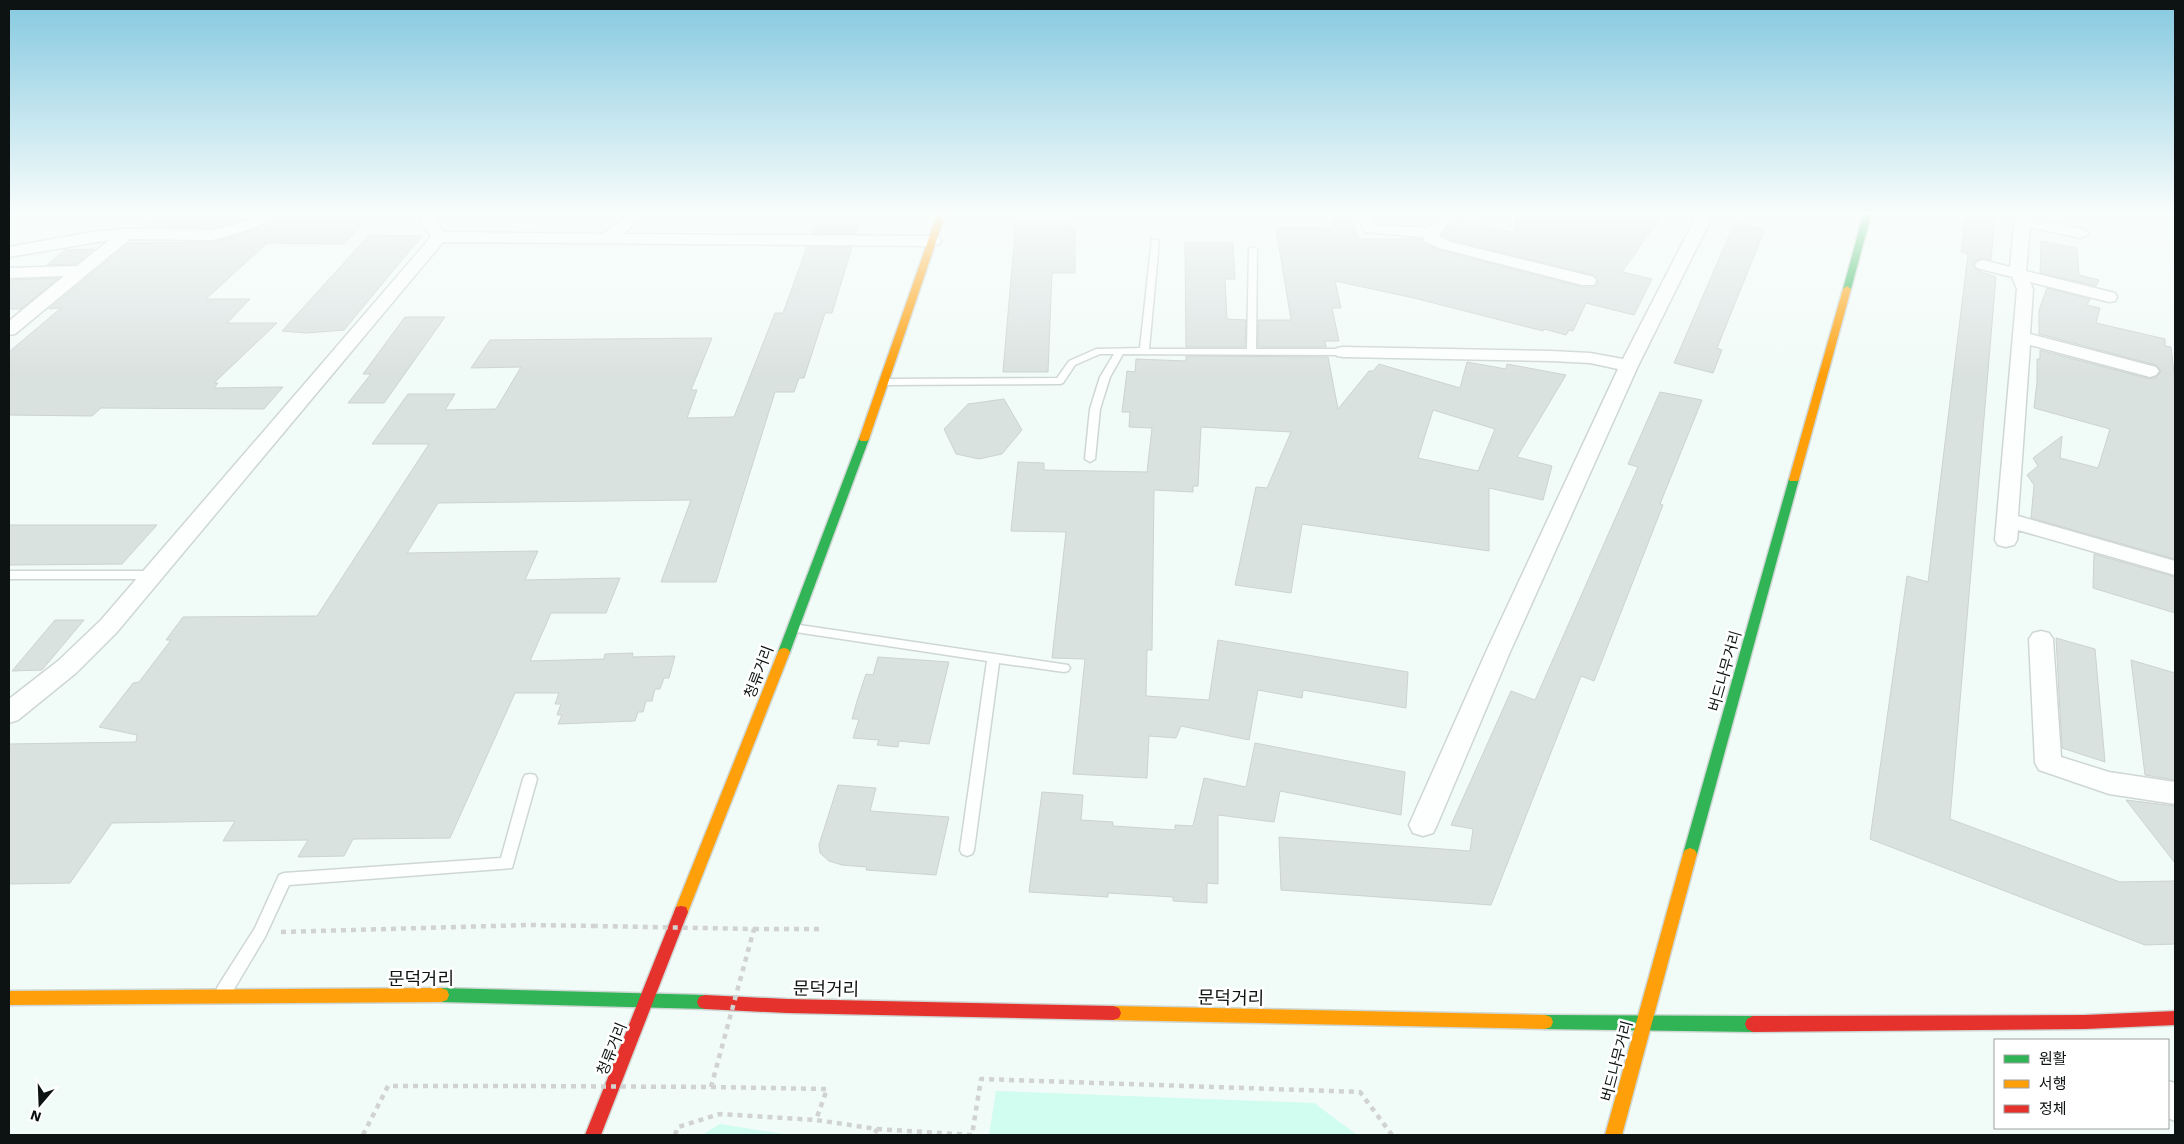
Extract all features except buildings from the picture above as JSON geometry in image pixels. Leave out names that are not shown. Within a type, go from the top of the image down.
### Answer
[{"type":"main road","name":"청류거리","points":[[593,1135],[793,628],[885,382],[924,268]]},
{"type":"main road","name":"버드나무거리","points":[[1613,1135],[1642,1024],[1853,268]]},
{"type":"main road","name":"문덕거리","points":[[9,998],[222,994],[648,998],[787,1006],[1642,1024],[2095,1031],[2175,1018]]},
{"type":"street","points":[[9,330],[82,268]]},
{"type":"street","points":[[9,713],[67,667],[109,626],[412,268]]},
{"type":"street","points":[[1538,268],[1588,281]]},
{"type":"street","points":[[1423,825],[1502,643],[1629,366],[1678,268]]},
{"type":"street","points":[[1997,268],[2108,297]]},
{"type":"street","points":[[2018,268],[2018,273],[2024,289],[2007,530],[2175,568]]},
{"type":"street","points":[[9,273],[79,271]]},
{"type":"street","points":[[2021,337],[2150,371]]},
{"type":"street","points":[[1343,352],[1550,356],[1590,358],[1629,366]]},
{"type":"street","points":[[2041,639],[2048,763],[2109,783],[2175,793]]},
{"type":"lane","points":[[1144,351],[1152,268]]},
{"type":"lane","points":[[1251,352],[1253,268]]},
{"type":"lane","points":[[885,382],[1060,381],[1072,363],[1098,351],[1343,352]]},
{"type":"lane","points":[[1090,459],[1095,409],[1106,377],[1120,351]]},
{"type":"lane","points":[[9,575],[153,575]]},
{"type":"lane","points":[[793,628],[1064,668]]},
{"type":"lane","points":[[967,850],[994,658]]},
{"type":"lane","points":[[222,994],[260,932],[284,880],[508,864],[530,779]]},
{"type":"path","points":[[260,932],[528,925],[824,930]]},
{"type":"path","points":[[711,1087],[754,928]]},
{"type":"path","points":[[675,1135],[678,1127],[720,1114],[816,1120],[876,1129],[972,1135],[981,1079],[1360,1092],[1392,1135]]},
{"type":"path","points":[[363,1135],[388,1086],[827,1089],[816,1120]]},
{"type":"path","points":[[874,1135],[876,1129]]},
{"type":"green space","points":[[996,1091],[1314,1103],[1357,1135],[989,1135]]},
{"type":"green space","points":[[720,1124],[790,1135],[702,1135]]},
{"type":"traffic: fast","points":[[1847,289],[1853,268]]},
{"type":"traffic: fast","points":[[784,652],[864,439]]},
{"type":"traffic: fast","points":[[1690,854],[1794,479]]},
{"type":"traffic: fast","points":[[441,995],[705,1002]]},
{"type":"traffic: fast","points":[[1545,1022],[1753,1024]]},
{"type":"traffic: slow","points":[[864,439],[923,268]]},
{"type":"traffic: slow","points":[[1794,479],[1847,289]]},
{"type":"traffic: slow","points":[[681,912],[784,652]]},
{"type":"traffic: slow","points":[[1613,1135],[1690,854]]},
{"type":"traffic: slow","points":[[9,998],[441,995]]},
{"type":"traffic: slow","points":[[1113,1013],[1545,1022]]},
{"type":"traffic: jam","points":[[593,1135],[681,912]]},
{"type":"traffic: jam","points":[[705,1002],[787,1006],[1113,1013]]},
{"type":"traffic: jam","points":[[1753,1024],[2085,1022],[2175,1018]]}]
